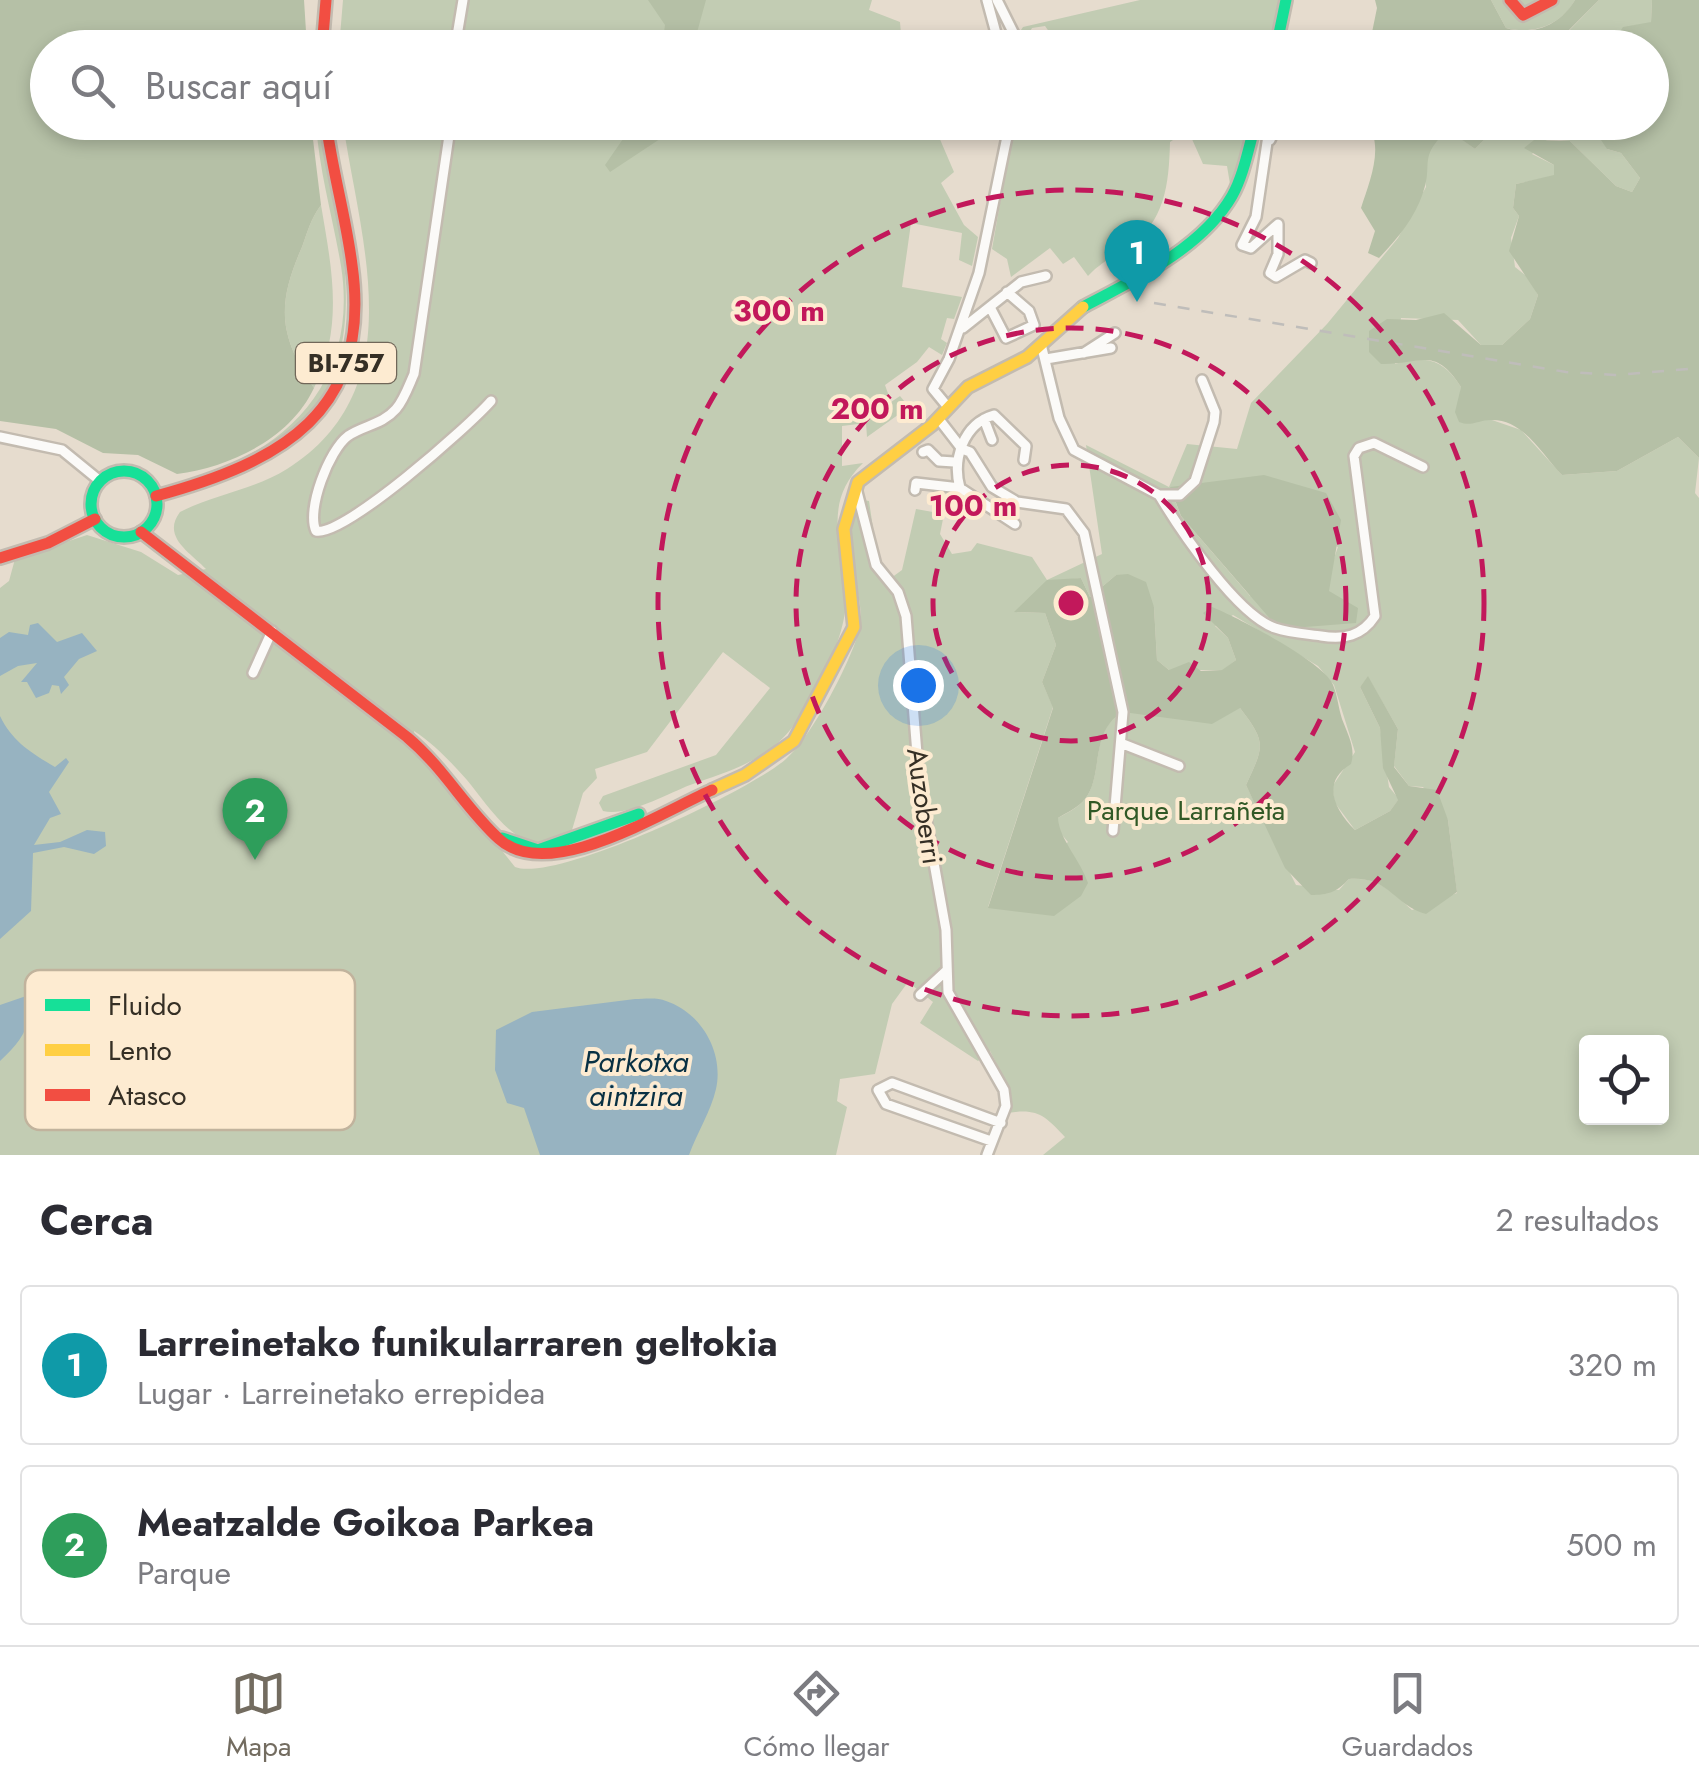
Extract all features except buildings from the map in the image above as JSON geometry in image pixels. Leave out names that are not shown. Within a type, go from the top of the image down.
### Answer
[{"type":"street","points":[[324,30],[326,0]]},
{"type":"street","points":[[458,30],[463,0]]},
{"type":"street","points":[[988,0],[996,30]]},
{"type":"street","points":[[998,0],[1012,30]]},
{"type":"street","points":[[1280,30],[1286,0]]},
{"type":"street","points":[[1510,0],[1518,12],[1528,15],[1552,0]]},
{"type":"street","name":"BI-757","points":[[156,496],[242,472],[276,454],[315,419],[344,369],[353,340],[355,290],[329,140]]},
{"type":"street","points":[[448,140],[414,374],[389,415],[346,437],[336,448],[317,500],[312,523],[316,531],[332,530],[378,498],[491,401]]},
{"type":"street","points":[[948,406],[933,382],[949,359],[979,273],[1006,140]]},
{"type":"street","points":[[141,532],[168,558],[272,631],[432,758],[511,852],[551,858],[762,766],[794,741],[848,644],[855,607],[844,529],[855,486],[869,470],[938,418],[968,387],[1041,344],[1076,310],[1163,261],[1220,215],[1234,194],[1250,140]]},
{"type":"street","points":[[1268,140],[1256,217],[1242,248],[1250,248],[1278,224],[1278,254],[1270,273],[1276,277],[1305,260],[1311,264]]},
{"type":"street","points":[[1266,151],[1271,140]]},
{"type":"street","points":[[958,330],[1028,278],[1046,276]]},
{"type":"street","points":[[990,309],[1006,338],[1034,326],[1029,311],[1007,292]]},
{"type":"street","points":[[1078,357],[1115,333]]},
{"type":"street","points":[[1041,344],[1060,418],[1074,450],[1160,494],[1180,494],[1195,481],[1215,412],[1202,380]]},
{"type":"street","points":[[1046,359],[1078,357],[1111,348]]},
{"type":"street","points":[[960,488],[954,462],[969,432],[984,418],[998,416],[1021,436],[1026,446],[1024,460]]},
{"type":"street","points":[[938,418],[962,450],[970,452],[995,504],[993,510]]},
{"type":"street","points":[[984,418],[992,440]]},
{"type":"street","points":[[0,437],[62,450],[100,481]]},
{"type":"street","points":[[1160,494],[1175,521],[1250,612],[1274,628],[1333,638],[1359,634],[1375,616],[1354,456],[1358,448],[1374,443],[1423,467]]},
{"type":"street","points":[[923,452],[928,450],[939,461],[954,462]]},
{"type":"street","points":[[118,471],[138,473],[156,496],[154,516],[141,532],[120,537],[101,528],[95,519],[91,499],[100,481],[118,471]]},
{"type":"street","points":[[985,480],[1017,502],[1066,509],[1086,539],[1120,694],[1124,744],[1112,831]]},
{"type":"street","points":[[915,490],[916,483],[960,488],[1015,524]]},
{"type":"street","name":"Auzoberri","points":[[855,486],[876,565],[894,588],[906,616],[928,850],[946,930],[948,992],[1001,1078],[1006,1106],[987,1155]]},
{"type":"street","points":[[0,558],[48,543],[95,519]]},
{"type":"street","points":[[253,673],[272,631]]},
{"type":"street","points":[[1124,744],[1179,766]]},
{"type":"street","points":[[920,995],[946,971]]},
{"type":"street","points":[[992,1141],[886,1104],[878,1090],[892,1083],[1001,1123]]},
{"type":"green space","points":[[0,0],[304,0],[306,30],[30,30],[30,140],[313,140],[321,205],[294,267],[285,303],[293,352],[314,388],[303,406],[290,422],[256,448],[217,465],[177,474],[138,455],[103,453],[56,429],[0,421]]},
{"type":"green space","points":[[343,0],[872,0],[869,10],[900,22],[901,30],[340,30]]},
{"type":"green space","points":[[648,0],[706,0],[698,30],[664,30]]},
{"type":"green space","points":[[1140,0],[1283,0],[1276,30],[1048,30],[1045,26],[1021,30]]},
{"type":"green space","points":[[1375,0],[1491,0],[1506,28],[1516,30],[1372,30]]},
{"type":"green space","points":[[1491,0],[1575,0],[1554,22],[1536,29],[1516,30],[1506,28]]},
{"type":"green space","points":[[1575,0],[1599,0],[1569,30],[1531,30],[1554,22]]},
{"type":"green space","points":[[1599,0],[1652,0],[1651,22],[1638,30],[1570,30]]},
{"type":"green space","points":[[1652,0],[1699,0],[1699,458],[1678,437],[1617,471],[1562,475],[1513,425],[1491,420],[1459,422],[1455,412],[1461,387],[1443,366],[1426,360],[1381,364],[1369,352],[1369,331],[1387,319],[1416,320],[1444,313],[1481,345],[1502,345],[1530,319],[1538,295],[1509,251],[1519,216],[1513,208],[1516,184],[1554,175],[1554,165],[1524,148],[1534,140],[1570,141],[1616,186],[1632,192],[1640,178],[1621,153],[1607,149],[1601,140],[1669,140],[1669,30],[1621,30],[1651,22]]},
{"type":"green space","points":[[324,140],[337,211],[346,301],[342,344],[329,385],[305,421],[268,452],[212,475],[211,471],[244,457],[297,419],[331,367],[344,302],[318,141]]},
{"type":"green space","name":"Parque Larrañeta","points":[[346,140],[940,140],[954,172],[941,183],[964,225],[978,237],[972,266],[959,260],[962,233],[911,223],[902,287],[962,297],[954,319],[947,318],[941,339],[947,343],[942,355],[929,347],[917,362],[885,385],[891,402],[900,396],[909,407],[867,437],[866,423],[842,426],[842,466],[863,463],[842,493],[839,508],[846,592],[841,630],[812,698],[773,747],[744,765],[647,804],[623,811],[603,811],[599,803],[603,796],[716,755],[770,688],[723,652],[647,752],[595,769],[597,778],[583,793],[572,830],[556,841],[540,844],[512,832],[448,760],[414,731],[417,753],[449,784],[515,867],[537,868],[570,861],[653,831],[735,791],[786,759],[796,748],[828,700],[858,634],[860,605],[849,544],[856,499],[869,501],[877,555],[891,578],[902,570],[916,509],[944,514],[940,534],[952,554],[971,551],[977,543],[1032,557],[1047,580],[1102,554],[1086,445],[1169,487],[1187,444],[1237,449],[1251,403],[1327,324],[1398,238],[1426,187],[1424,167],[1437,140],[1463,140],[1475,149],[1484,140],[1547,140],[1532,154],[1554,165],[1554,176],[1516,184],[1513,208],[1519,216],[1511,238],[1515,267],[1529,278],[1538,295],[1530,319],[1502,345],[1481,345],[1458,320],[1401,318],[1395,364],[1425,360],[1441,365],[1461,387],[1460,397],[1492,420],[1521,430],[1562,475],[1617,471],[1678,437],[1699,458],[1695,493],[1699,498],[1699,1155],[1043,1155],[1065,1137],[1040,1115],[1008,1113],[1007,1084],[990,1051],[978,1061],[920,1023],[933,1002],[908,982],[892,1004],[875,1074],[840,1079],[837,1101],[847,1107],[836,1155],[0,1155],[0,588],[9,581],[15,559],[87,535],[141,552],[178,575],[206,569],[176,537],[175,521],[180,512],[287,469],[327,436],[352,398],[365,355],[369,310],[366,263]],"holes":[[[1170,488],[1338,547],[1329,572],[1329,592],[1339,599],[1250,596],[1181,516]],[[1116,575],[1154,607],[1157,660],[1169,670],[1223,670],[1236,660],[1228,638],[1215,626],[1233,615],[1318,666],[1334,685],[1355,752],[1332,787],[1335,803],[1355,830],[1390,811],[1399,799],[1389,787],[1380,728],[1360,687],[1368,677],[1398,729],[1394,766],[1409,786],[1423,787],[1448,820],[1457,893],[1412,910],[1390,891],[1368,880],[1349,879],[1339,890],[1296,885],[1246,785],[1260,745],[1255,729],[1240,708],[1123,712],[1112,720],[1101,741],[1091,789],[1080,805],[1058,818],[1058,830],[1068,842],[988,907],[1053,707],[1042,682],[1056,645],[1045,613],[1016,612],[1065,580],[1081,578],[1090,597]]]},
{"type":"green space","points":[[622,140],[658,140],[610,172],[605,165]]},
{"type":"green space","points":[[1011,140],[1173,140],[1166,187],[1150,227],[1088,276],[1074,257],[1063,264],[1050,248],[1011,277],[1007,259],[992,249]]},
{"type":"green space","points":[[1192,140],[1246,140],[1230,184],[1227,166],[1203,164]]},
{"type":"green space","points":[[1438,140],[1429,154],[1426,183],[1415,211],[1379,258],[1368,253],[1375,231],[1361,208],[1371,176],[1375,142]]},
{"type":"green space","points":[[1462,140],[1484,140],[1475,149]]},
{"type":"green space","points":[[1559,140],[1606,140],[1607,149],[1621,153],[1640,178],[1632,192],[1616,186],[1570,141]]},
{"type":"green space","points":[[321,205],[333,298],[329,342],[314,388],[293,352],[285,303],[294,267]]},
{"type":"green space","points":[[1264,475],[1326,493],[1341,520],[1329,591],[1358,608],[1356,623],[1279,629],[1181,516],[1170,487]]},
{"type":"green space","points":[[1128,574],[1146,582],[1154,607],[1157,660],[1169,670],[1189,662],[1201,671],[1222,670],[1236,660],[1228,638],[1203,613],[1212,607],[1294,651],[1331,681],[1353,752],[1351,764],[1336,779],[1334,796],[1355,830],[1390,811],[1398,800],[1383,768],[1380,728],[1360,687],[1368,676],[1398,729],[1394,767],[1409,786],[1437,790],[1448,820],[1457,892],[1426,914],[1383,886],[1363,879],[1349,879],[1332,892],[1311,895],[1285,868],[1246,785],[1260,745],[1255,729],[1240,708],[1212,724],[1123,712],[1112,720],[1101,742],[1091,789],[1079,805],[1058,818],[1062,834],[1088,883],[1081,896],[1054,916],[988,908],[1053,708],[1042,682],[1056,645],[1045,613],[1014,612],[1047,580],[1081,578],[1090,597],[1116,575]]},
{"type":"water","points":[[38,623],[57,642],[82,633],[97,651],[79,659],[64,677],[69,685],[61,694],[59,686],[52,685],[49,693],[36,698],[27,682],[21,682],[37,663],[18,666],[0,676],[0,638],[9,632],[28,635],[30,625]]},
{"type":"water","points":[[0,716],[16,739],[38,757],[55,767],[66,758],[69,762],[49,792],[61,814],[50,818],[34,845],[60,842],[87,830],[105,832],[106,846],[94,854],[64,847],[33,853],[31,911],[0,939]]},
{"type":"water","points":[[25,996],[24,1032],[0,1061],[0,1005]]},
{"type":"water","name":"Parkotxa aintzira","points":[[659,999],[679,1007],[700,1025],[713,1048],[718,1075],[716,1089],[689,1155],[540,1155],[524,1108],[507,1103],[495,1070],[496,1030],[532,1012]]},
{"type":"railway","points":[[1154,303],[1566,372],[1615,375],[1699,368]]},
{"type":"traffic: fast","points":[[1280,30],[1286,0]]},
{"type":"traffic: fast","points":[[1083,307],[1165,261],[1203,231],[1232,196],[1251,140]]},
{"type":"traffic: fast","points":[[124,471],[147,481],[157,504],[147,527],[124,537],[101,527],[91,504],[101,481],[124,471]]},
{"type":"traffic: fast","points":[[502,838],[538,850],[639,814]]},
{"type":"traffic: slow","points":[[712,790],[745,775],[794,741],[854,627],[844,529],[858,482],[932,425],[968,387],[1027,357],[1083,307]]},
{"type":"traffic: jam","points":[[324,30],[326,0]]},
{"type":"traffic: jam","points":[[1510,0],[1523,15],[1552,0]]},
{"type":"traffic: jam","points":[[156,496],[242,466],[278,447],[309,423],[332,394],[348,358],[355,316],[352,265],[329,140]]},
{"type":"traffic: jam","points":[[0,558],[48,543],[95,519]]},
{"type":"traffic: jam","points":[[141,532],[407,737],[487,827],[520,851],[546,854],[604,840],[712,790]]},
{"type":"place","name":"Larreinetako funikularraren geltokia","points":[[1137,302]]},
{"type":"place","name":"Meatzalde Goikoa Parkea","points":[[255,860]]}]
